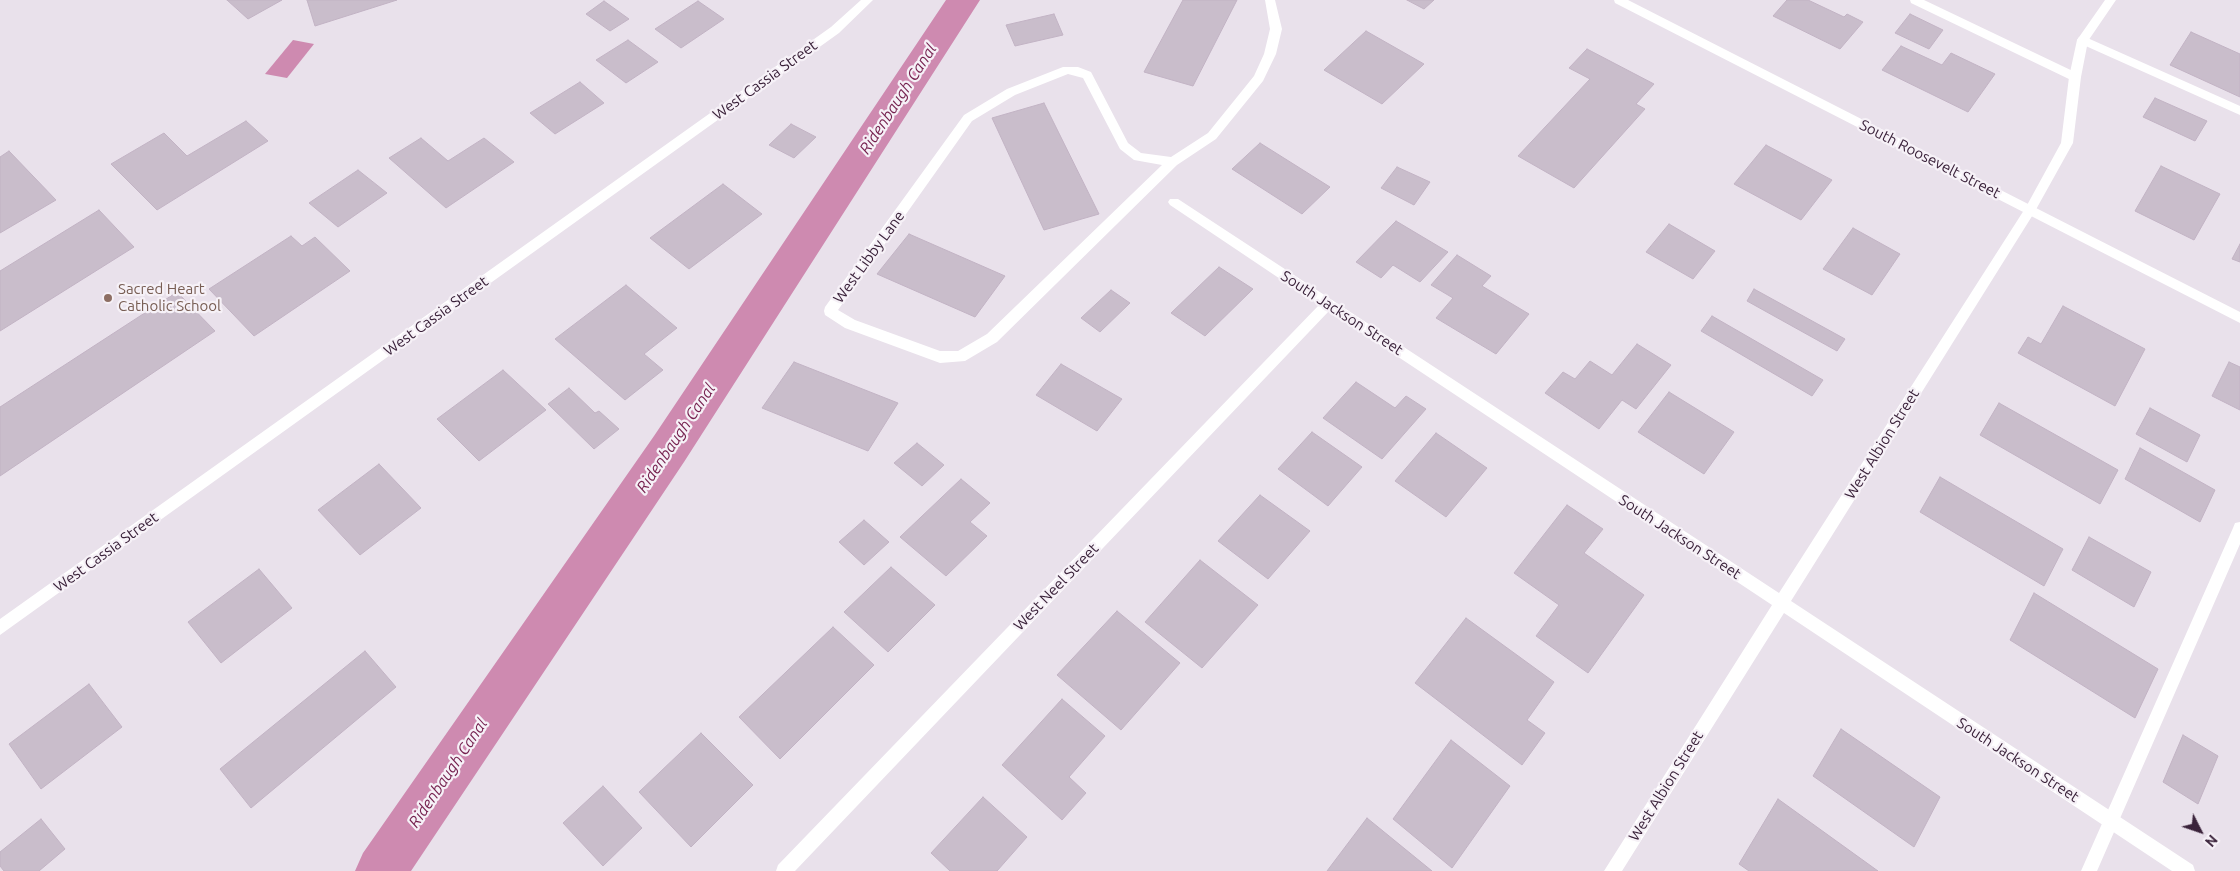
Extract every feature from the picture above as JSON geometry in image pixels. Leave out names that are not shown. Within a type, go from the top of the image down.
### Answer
[{"type":"street","name":"West Cassia Street","points":[[0,628],[827,36],[868,0]]},
{"type":"street","name":"West Libby Lane","points":[[1174,162],[1138,157],[1124,146],[1087,75],[1078,71],[1067,70],[1010,92],[968,118],[830,311],[850,324],[940,357],[960,357],[992,338],[1174,162],[1212,136],[1259,78],[1270,54],[1276,29],[1270,0]]},
{"type":"street","name":"South Roosevelt Street","points":[[1619,0],[2240,318]]},
{"type":"street","points":[[1915,0],[2075,77]]},
{"type":"street","name":"West Albion Street","points":[[1612,871],[2030,210],[2067,143],[2075,77],[2083,40],[2111,0]]},
{"type":"street","points":[[2083,40],[2240,111]]},
{"type":"street","name":"South Jackson Street","points":[[1174,202],[2187,871]]},
{"type":"street","name":"West Neel Street","points":[[784,871],[1328,304]]},
{"type":"street","points":[[2089,871],[2240,528]]},
{"type":"shaded area","points":[[293,40],[314,44],[287,78],[265,74]]},
{"type":"building","points":[[227,0],[282,0],[248,19]]},
{"type":"building","points":[[307,0],[397,0],[315,26]]},
{"type":"building","points":[[1183,0],[1237,0],[1193,86],[1144,72]]},
{"type":"building","points":[[1407,0],[1434,0],[1424,9]]},
{"type":"building","points":[[1787,0],[1808,0],[1844,17],[1847,14],[1863,22],[1840,49],[1773,16]]},
{"type":"building","points":[[604,1],[629,19],[610,31],[586,14]]},
{"type":"building","points":[[698,1],[724,19],[681,48],[655,29]]},
{"type":"building","points":[[1054,14],[1063,35],[1015,46],[1006,25]]},
{"type":"building","points":[[1910,14],[1943,30],[1929,49],[1895,33]]},
{"type":"building","points":[[1366,31],[1424,64],[1382,104],[1324,70]]},
{"type":"building","points":[[2191,32],[2240,54],[2240,97],[2170,65]]},
{"type":"building","points":[[628,40],[658,62],[626,83],[596,60]]},
{"type":"building","points":[[1901,46],[1942,65],[1951,53],[1995,74],[1968,112],[1882,70]]},
{"type":"building","points":[[1587,49],[1654,84],[1636,104],[1645,109],[1574,188],[1518,156],[1590,79],[1569,68]]},
{"type":"building","points":[[580,82],[604,103],[555,134],[530,113]]},
{"type":"building","points":[[2155,98],[2207,121],[2195,141],[2143,117]]},
{"type":"building","points":[[1044,103],[1099,214],[1044,230],[992,118]]},
{"type":"building","points":[[246,121],[268,141],[157,210],[111,164],[164,133],[187,156]]},
{"type":"building","points":[[791,124],[816,137],[794,158],[769,145]]},
{"type":"building","points":[[421,138],[448,161],[484,138],[514,162],[446,208],[389,158]]},
{"type":"building","points":[[1260,143],[1330,187],[1302,214],[1232,169]]},
{"type":"building","points":[[1766,145],[1832,180],[1801,220],[1734,184]]},
{"type":"building","points":[[9,151],[56,200],[0,233],[0,157]]},
{"type":"building","points":[[2161,166],[2220,194],[2194,240],[2135,211]]},
{"type":"building","points":[[1397,167],[1430,182],[1414,205],[1381,188]]},
{"type":"building","points":[[358,170],[387,193],[338,227],[309,203]]},
{"type":"building","points":[[723,184],[762,214],[689,269],[650,238]]},
{"type":"building","points":[[99,210],[134,247],[0,331],[0,271]]},
{"type":"building","points":[[1396,221],[1448,252],[1420,282],[1393,265],[1381,278],[1356,262]]},
{"type":"building","points":[[1669,224],[1715,251],[1693,279],[1646,252]]},
{"type":"building","points":[[1853,228],[1900,254],[1872,295],[1823,269]]},
{"type":"building","points":[[909,234],[1005,276],[975,317],[877,274]]},
{"type":"building","points":[[291,236],[302,246],[315,237],[350,271],[254,336],[209,289]]},
{"type":"building","points":[[2240,244],[2240,262],[2232,259]]},
{"type":"building","points":[[1457,255],[1491,276],[1482,286],[1529,314],[1496,354],[1436,318],[1453,298],[1431,285]]},
{"type":"building","points":[[1219,267],[1253,289],[1205,336],[1171,313]]},
{"type":"building","points":[[626,285],[677,328],[644,354],[663,370],[625,400],[555,339]]},
{"type":"building","points":[[1754,289],[1845,339],[1837,351],[1747,301]]},
{"type":"building","points":[[1111,290],[1130,303],[1100,332],[1081,318]]},
{"type":"building","points":[[177,292],[215,331],[0,476],[0,407]]},
{"type":"building","points":[[2063,306],[2145,349],[2115,406],[2018,353],[2028,337],[2041,344]]},
{"type":"building","points":[[1712,316],[1823,380],[1812,396],[1701,331]]},
{"type":"building","points":[[1637,344],[1671,365],[1636,409],[1622,400],[1599,429],[1545,393],[1563,372],[1575,379],[1590,361],[1612,375]]},
{"type":"building","points":[[794,362],[898,403],[868,451],[762,408]]},
{"type":"building","points":[[2229,362],[2240,367],[2240,410],[2212,396]]},
{"type":"building","points":[[1061,364],[1122,399],[1097,431],[1036,395]]},
{"type":"building","points":[[503,370],[546,410],[479,461],[437,419]]},
{"type":"building","points":[[1356,382],[1395,408],[1406,396],[1426,409],[1382,459],[1323,418]]},
{"type":"building","points":[[569,388],[595,413],[599,411],[619,429],[594,449],[548,404]]},
{"type":"building","points":[[1669,392],[1734,432],[1704,474],[1638,432]]},
{"type":"building","points":[[1999,403],[2118,470],[2100,504],[1980,435]]},
{"type":"building","points":[[2150,408],[2200,435],[2187,462],[2136,434]]},
{"type":"building","points":[[1312,432],[1362,467],[1328,506],[1278,469]]},
{"type":"building","points":[[1436,433],[1487,468],[1446,517],[1395,481]]},
{"type":"building","points":[[917,443],[944,465],[922,486],[894,463]]},
{"type":"building","points":[[2140,448],[2215,490],[2200,522],[2125,479]]},
{"type":"building","points":[[379,464],[421,508],[360,555],[318,510]]},
{"type":"building","points":[[1940,477],[2063,549],[2044,586],[1920,512]]},
{"type":"building","points":[[961,479],[990,503],[970,522],[987,536],[946,576],[900,537]]},
{"type":"building","points":[[1260,495],[1310,531],[1268,579],[1218,541]]},
{"type":"building","points":[[1567,505],[1603,529],[1584,553],[1644,595],[1588,673],[1536,636],[1559,605],[1514,573]]},
{"type":"building","points":[[864,520],[889,542],[864,565],[839,542]]},
{"type":"building","points":[[2089,537],[2151,572],[2134,607],[2072,570]]},
{"type":"building","points":[[1200,560],[1258,605],[1202,668],[1145,622]]},
{"type":"building","points":[[891,567],[935,605],[888,652],[844,612]]},
{"type":"building","points":[[259,569],[292,608],[221,663],[188,622]]},
{"type":"building","points":[[2034,593],[2158,669],[2135,718],[2010,640]]},
{"type":"building","points":[[1117,611],[1180,663],[1121,730],[1057,675]]},
{"type":"building","points":[[1466,618],[1554,682],[1527,720],[1545,733],[1522,765],[1415,683]]},
{"type":"building","points":[[833,627],[874,665],[780,759],[739,717]]},
{"type":"building","points":[[365,651],[396,687],[251,808],[220,769]]},
{"type":"building","points":[[89,684],[122,727],[41,789],[9,744]]},
{"type":"building","points":[[1062,699],[1105,736],[1069,777],[1086,793],[1062,820],[1002,765]]},
{"type":"building","points":[[1841,729],[1940,797],[1914,847],[1813,776]]},
{"type":"building","points":[[701,733],[753,785],[691,847],[639,792]]},
{"type":"building","points":[[2183,735],[2218,756],[2198,804],[2163,782]]},
{"type":"building","points":[[1451,740],[1510,786],[1452,868],[1393,819]]},
{"type":"building","points":[[603,786],[642,828],[603,866],[563,823]]},
{"type":"building","points":[[983,797],[1027,837],[997,871],[950,871],[931,853]]},
{"type":"building","points":[[1778,799],[1878,871],[1749,871],[1739,864]]},
{"type":"building","points":[[1367,818],[1432,871],[1327,871]]},
{"type":"building","points":[[41,819],[65,849],[39,871],[4,871],[0,866],[0,852]]},
{"type":"waterway","name":"Ridenbaugh Canal","points":[[381,871],[669,449],[963,0]]},
{"type":"place","name":"Sacred Heart Catholic School","points":[[108,298]]}]
